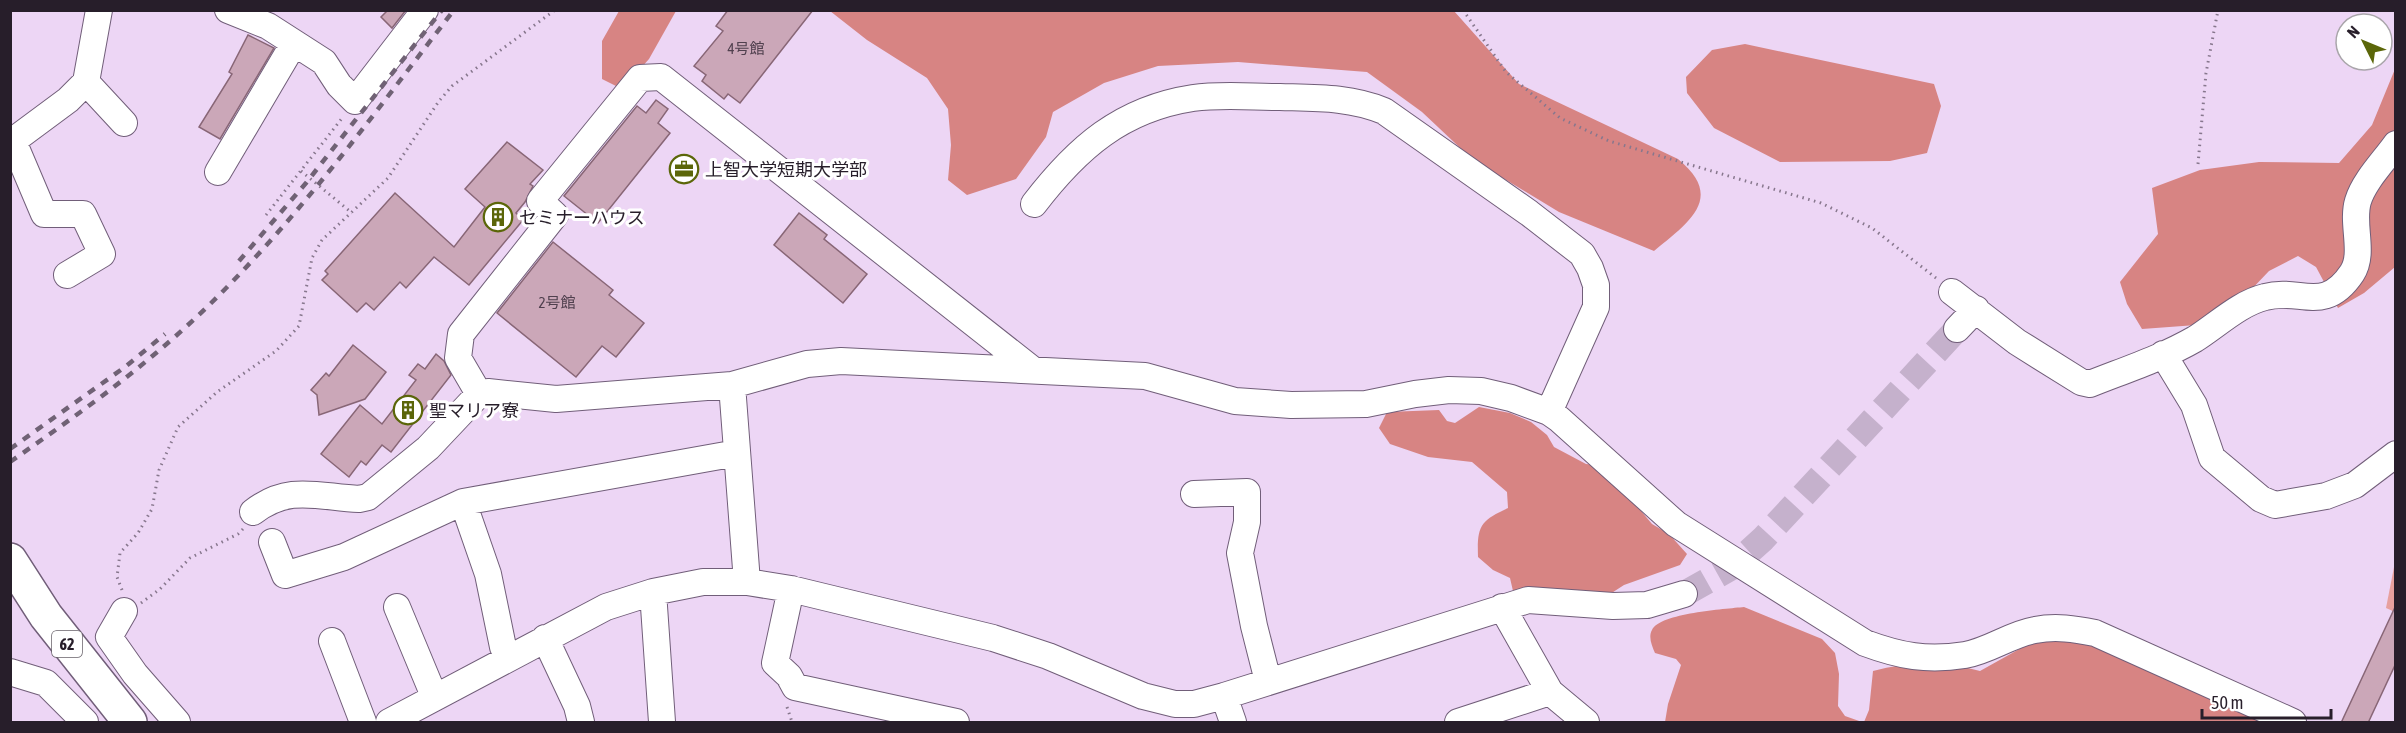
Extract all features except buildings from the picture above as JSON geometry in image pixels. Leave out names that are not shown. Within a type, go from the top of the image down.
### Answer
[{"type":"main road","name":"62","points":[[10,560],[46,616],[130,723]]},
{"type":"street","points":[[67,275],[102,254],[83,214],[44,214],[12,142],[68,100],[86,82],[99,10]]},
{"type":"street","points":[[228,10],[268,26],[324,62],[339,85],[356,101],[425,10]]},
{"type":"street","points":[[219,158],[304,50]]},
{"type":"street","points":[[479,394],[458,358],[461,334],[555,215],[540,201],[640,78],[661,77],[1033,370]]},
{"type":"street","points":[[86,82],[124,123]]},
{"type":"street","points":[[1034,204],[1085,145],[1111,127],[1178,101],[1220,97],[1334,98],[1375,107],[1529,213],[1582,254],[1596,285],[1596,307],[1549,412]]},
{"type":"street","points":[[1952,292],[2017,342],[2080,382],[2090,384],[2194,339],[2247,304],[2265,297],[2278,295],[2316,299],[2337,289],[2353,272],[2358,258],[2358,200],[2396,144]]},
{"type":"street","points":[[1957,328],[1976,309]]},
{"type":"street","points":[[969,368],[985,334]]},
{"type":"street","points":[[2163,354],[2194,405],[2212,458],[2261,499],[2276,505],[2326,496],[2355,485],[2396,454]]},
{"type":"street","points":[[253,512],[273,498],[293,494],[359,499],[368,497],[428,448],[479,394],[488,392],[556,399],[732,385],[807,364],[841,361],[1145,376],[1235,401],[1291,405],[1366,404],[1449,390],[1480,392],[1511,398],[1549,412],[1592,446],[1676,524],[1865,643],[1899,655],[1933,658],[1967,654],[2033,630],[2061,627],[2095,633],[2293,723]]},
{"type":"street","points":[[732,385],[747,582]]},
{"type":"street","points":[[272,542],[285,575],[345,557],[463,502],[737,453]]},
{"type":"street","points":[[1194,494],[1252,493],[1240,553],[1251,616],[1268,681]]},
{"type":"street","points":[[463,502],[488,574],[503,647],[508,657]]},
{"type":"street","points":[[389,723],[434,696],[606,607],[653,592],[703,582],[747,582],[791,589],[993,638],[1048,656],[1143,696],[1173,713],[1194,704],[1528,600],[1582,605],[1647,605],[1684,594]]},
{"type":"street","points":[[791,589],[775,663],[789,676],[795,687],[858,711],[956,723]]},
{"type":"street","points":[[653,592],[662,723]]},
{"type":"street","points":[[397,607],[434,696]]},
{"type":"street","points":[[1502,607],[1550,692],[1586,723]]},
{"type":"street","points":[[124,611],[108,637],[135,674],[177,723]]},
{"type":"street","points":[[544,638],[578,706],[580,723]]},
{"type":"street","points":[[332,641],[363,723]]},
{"type":"street","points":[[10,672],[46,683],[85,723]]},
{"type":"street","points":[[1458,723],[1550,692]]},
{"type":"street","points":[[1224,696],[1233,723]]},
{"type":"path","points":[[253,512],[238,534],[190,558],[149,599],[124,611],[125,596],[117,577],[120,553],[138,533],[152,509],[159,470],[178,428],[217,392],[276,351],[299,326],[312,258],[321,240],[388,178],[439,101],[452,86],[555,10]]},
{"type":"path","points":[[1463,10],[1506,72],[1560,118],[1609,141],[1807,199],[1843,213],[1872,228],[1899,247],[1952,292]]},
{"type":"path","points":[[2198,164],[2206,73],[2218,10]]},
{"type":"path","points":[[266,215],[333,132]]},
{"type":"path","points":[[301,171],[352,213]]},
{"type":"shaded area","points":[[619,11],[676,11],[649,59],[622,89],[602,79],[602,41]]},
{"type":"shaded area","points":[[830,11],[1454,11],[1519,84],[1678,159],[1692,173],[1699,186],[1700,198],[1697,209],[1689,220],[1654,251],[1559,212],[1473,160],[1422,112],[1367,72],[1238,62],[1158,66],[1104,83],[1053,112],[1046,137],[1016,179],[967,195],[948,180],[951,145],[948,109],[927,78],[867,40]]},
{"type":"shaded area","points":[[1745,44],[1934,84],[1941,106],[1927,153],[1890,161],[1780,162],[1714,128],[1687,93],[1686,77],[1712,50]]},
{"type":"shaded area","points":[[2395,69],[2395,267],[2364,293],[2338,308],[2316,267],[2298,256],[2269,271],[2228,314],[2210,324],[2142,329],[2127,304],[2120,282],[2158,234],[2152,188],[2200,170],[2259,162],[2339,163],[2372,125]]},
{"type":"shaded area","points":[[1479,407],[1510,413],[1531,422],[1547,435],[1554,447],[1586,464],[1597,465],[1621,487],[1652,524],[1669,534],[1687,554],[1680,565],[1624,585],[1607,596],[1526,599],[1513,591],[1510,578],[1493,570],[1478,557],[1478,538],[1482,526],[1491,517],[1508,508],[1507,492],[1472,462],[1428,457],[1390,444],[1379,428],[1387,412],[1439,410],[1447,421],[1455,423]]},
{"type":"shaded area","points":[[2395,562],[2395,612],[2386,608]]},
{"type":"shaded area","points":[[1744,607],[1822,639],[1835,653],[1839,674],[1838,706],[1845,716],[1862,722],[1665,722],[1668,704],[1681,665],[1676,659],[1655,653],[1650,639],[1652,630],[1657,624],[1680,616]]},
{"type":"shaded area","points":[[2048,638],[2088,643],[2273,722],[1864,722],[1869,710],[1873,671],[1900,665],[1940,664],[1980,671],[2023,647]]},
{"type":"tunnel","points":[[1684,594],[1732,567],[1763,539],[1957,329]]},
{"type":"railway","points":[[239,261],[306,183],[442,10]]},
{"type":"railway","points":[[10,462],[139,367],[239,275],[314,190],[454,10]]},
{"type":"railway","points":[[10,449],[125,367],[165,334]]},
{"type":"place","name":"上智大学短期大学部","points":[[684,169]]},
{"type":"place","name":"セミナーハウス","points":[[498,217]]},
{"type":"place","name":"聖マリア寮","points":[[408,410]]}]
